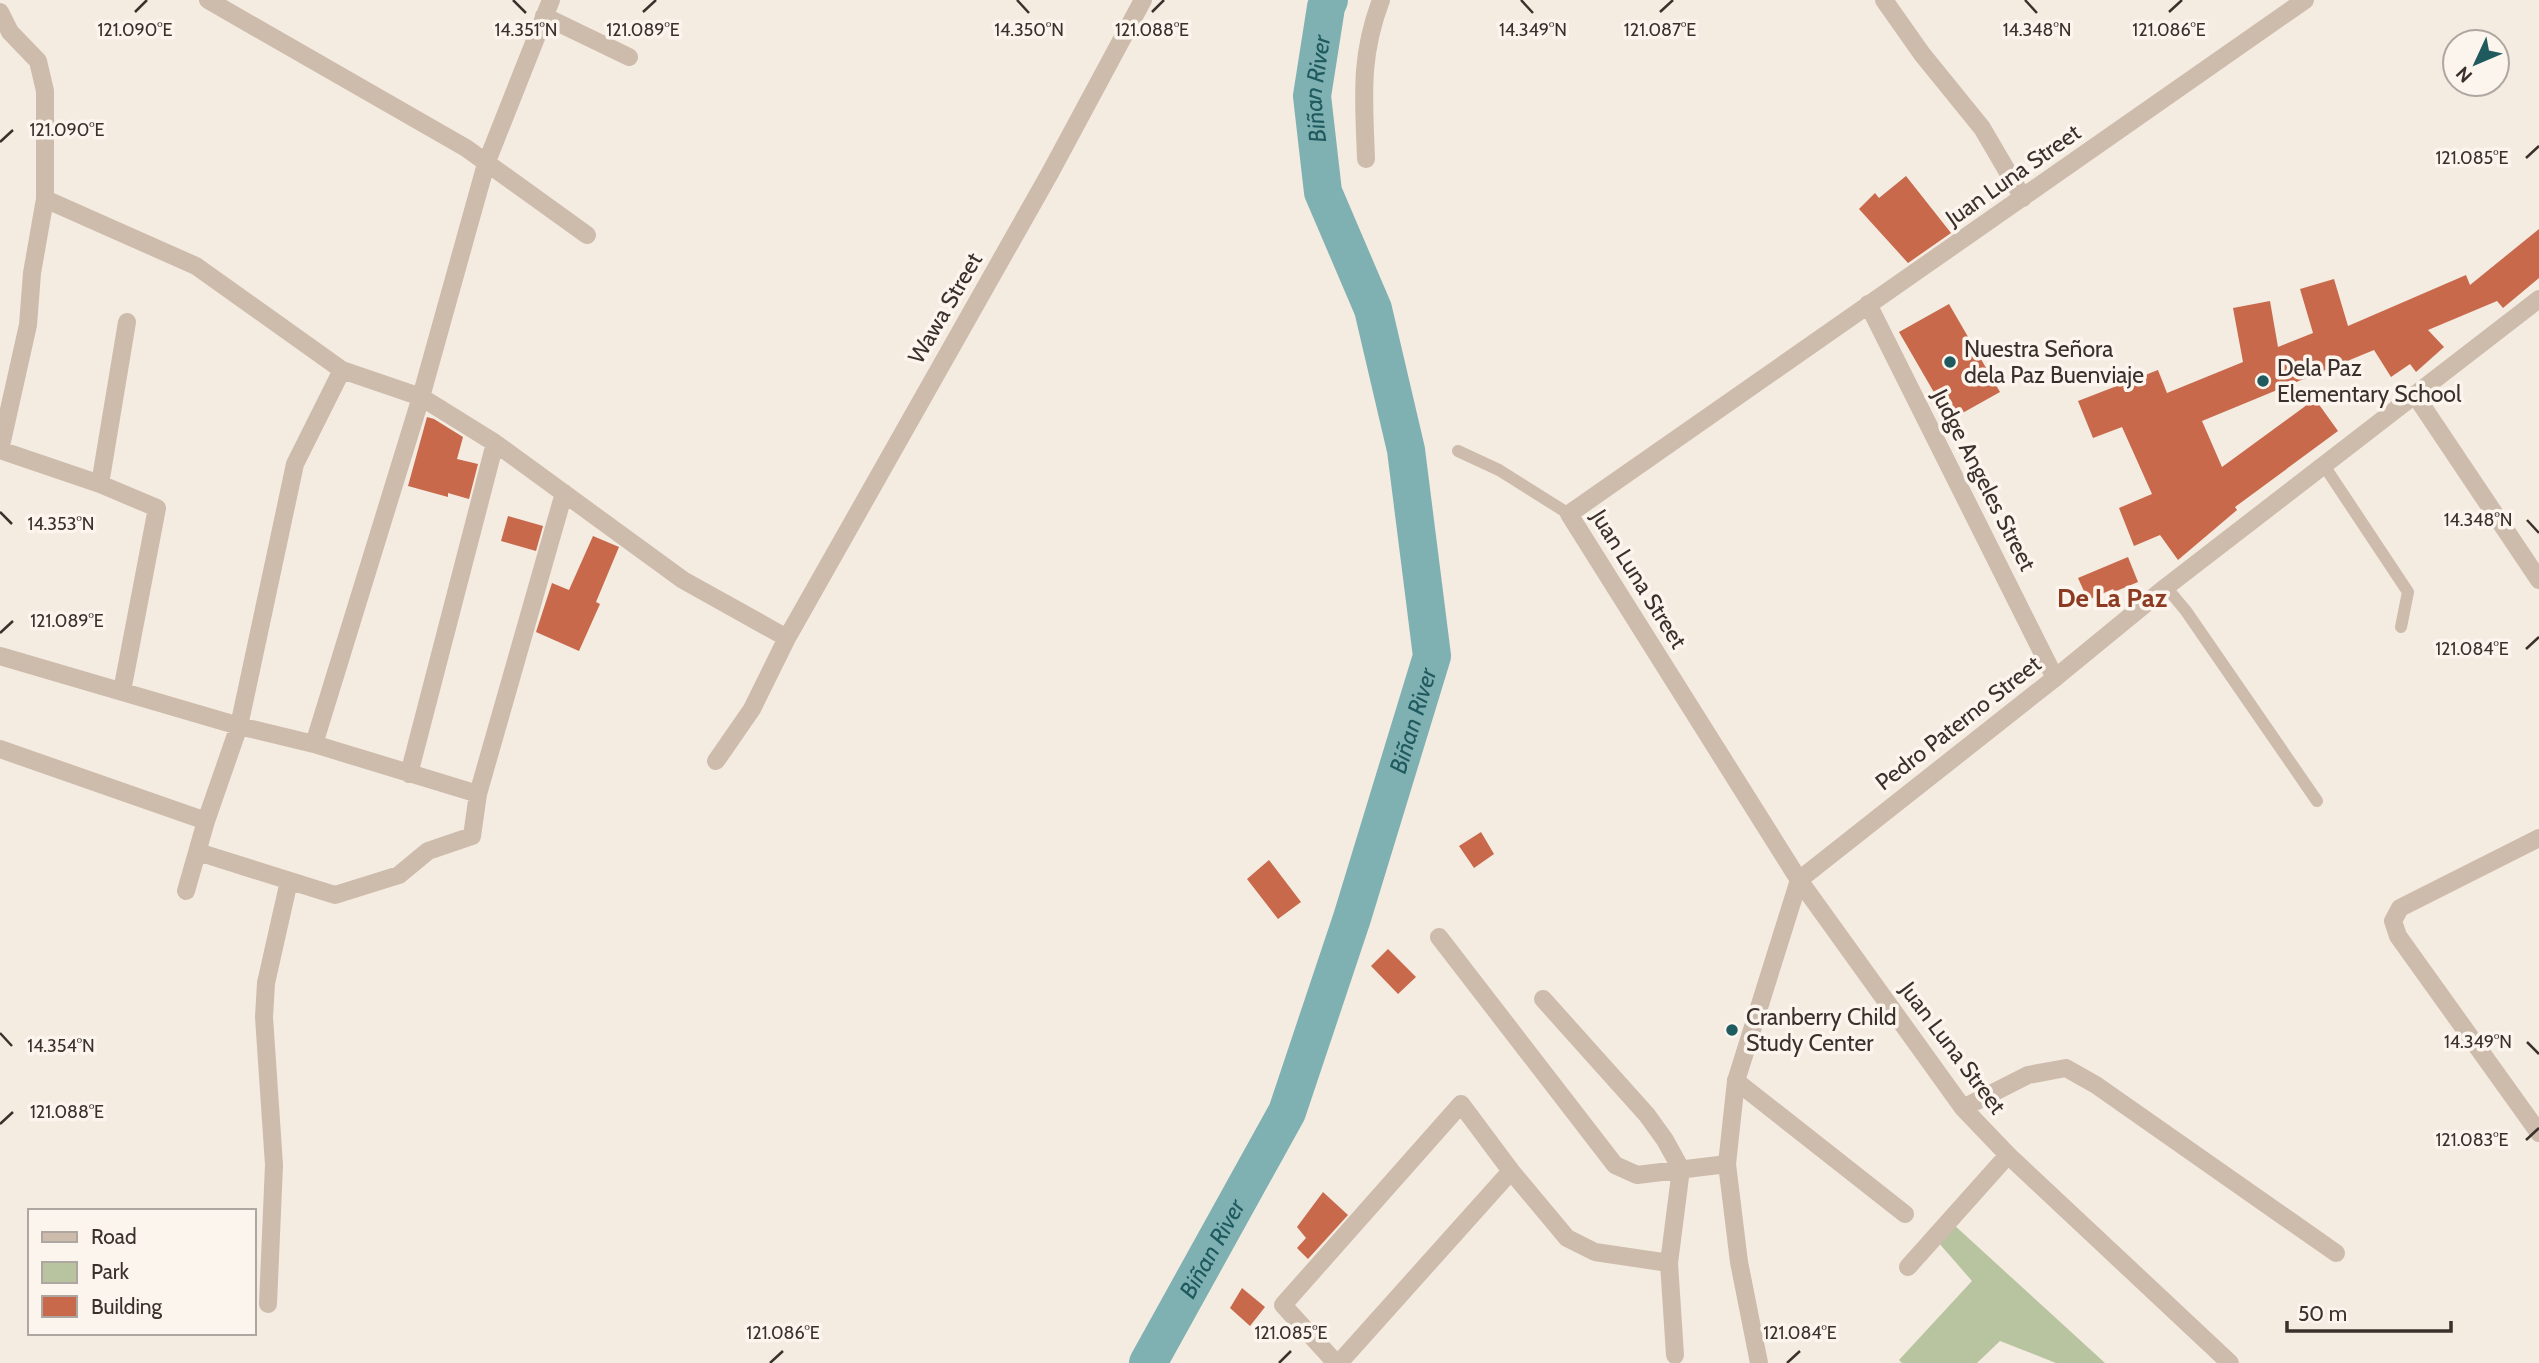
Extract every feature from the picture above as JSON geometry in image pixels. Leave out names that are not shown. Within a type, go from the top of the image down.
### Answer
[{"type":"street","points":[[208,0],[466,148],[587,235]]},
{"type":"street","name":"Wawa Street","points":[[716,761],[752,709],[787,638],[1043,185],[1143,0]]},
{"type":"street","points":[[1366,159],[1362,77],[1372,23],[1381,0]]},
{"type":"street","points":[[1884,0],[1922,54],[1982,128],[2023,198]]},
{"type":"street","name":"Juan Luna Street","points":[[2231,1363],[2008,1155],[1963,1108],[1799,880],[1569,514],[2305,0]]},
{"type":"street","points":[[314,744],[421,397],[486,164],[548,8],[629,57]]},
{"type":"street","points":[[0,12],[10,32],[38,61],[45,91],[46,199],[32,273],[27,325],[0,450],[100,484],[157,508],[122,691]]},
{"type":"street","points":[[46,199],[196,266],[342,370],[421,397],[495,443],[683,580],[787,638]]},
{"type":"street","name":"Pedro Paterno Street","points":[[1799,880],[2166,587],[2539,299]]},
{"type":"street","name":"Judge Angeles Street","points":[[1868,304],[2055,678]]},
{"type":"street","points":[[100,484],[127,322]]},
{"type":"street","points":[[186,891],[206,821],[239,726],[295,464],[342,370]]},
{"type":"street","points":[[2415,395],[2539,580]]},
{"type":"street","points":[[409,774],[495,443]]},
{"type":"street","points":[[198,852],[335,895],[399,876],[428,851],[472,836],[478,794],[564,493]]},
{"type":"street","points":[[0,656],[239,726],[314,744],[478,794]]},
{"type":"street","points":[[0,749],[206,821]]},
{"type":"street","points":[[2536,845],[2400,908],[2393,921],[2398,936],[2539,1133]]},
{"type":"street","points":[[1760,1363],[1741,1273],[1727,1164],[1736,1082],[1799,880]]},
{"type":"street","points":[[268,1304],[274,1165],[264,1017],[265,983],[289,881]]},
{"type":"street","points":[[1439,937],[1615,1165],[1637,1175],[1727,1164]]},
{"type":"street","points":[[1543,999],[1647,1115],[1682,1169],[1669,1262],[1675,1355]]},
{"type":"street","points":[[1963,1108],[2028,1075],[2066,1068],[2108,1093],[2336,1253]]},
{"type":"street","points":[[1736,1082],[1905,1214]]},
{"type":"street","points":[[1511,1171],[1338,1363],[1283,1305],[1461,1104],[1511,1171],[1567,1238],[1595,1252],[1669,1262]]},
{"type":"street","points":[[1908,1267],[2008,1155]]},
{"type":"lane","points":[[1458,451],[1499,470],[1569,514]]},
{"type":"lane","points":[[2323,464],[2408,592],[2401,627]]},
{"type":"lane","points":[[2166,587],[2186,611],[2318,801]]},
{"type":"green space","points":[[1953,1224],[2105,1363],[2056,1363],[2000,1341],[1977,1363],[1902,1363],[1899,1360],[1972,1281],[1938,1242]]},
{"type":"building","points":[[1906,176],[1951,233],[1908,263],[1859,209],[1875,193],[1879,198]]},
{"type":"building","name":"Dela Paz Elementary School","points":[[2539,229],[2539,278],[2503,308],[2497,301],[2428,330],[2444,347],[2416,372],[2410,364],[2391,377],[2374,350],[2202,421],[2222,467],[2315,399],[2338,431],[2235,507],[2237,510],[2178,560],[2160,535],[2134,546],[2119,508],[2152,494],[2122,427],[2093,438],[2078,401],[2158,370],[2167,393],[2243,362],[2233,308],[2270,301],[2278,347],[2313,333],[2300,289],[2334,279],[2348,326],[2466,275],[2470,285]]},
{"type":"building","name":"Nuestra Señora dela Paz Buenviaje","points":[[1949,304],[2000,392],[1950,420],[1899,332]]},
{"type":"building","points":[[427,417],[463,437],[457,459],[478,464],[469,499],[448,493],[448,497],[408,486]]},
{"type":"building","points":[[508,516],[543,526],[536,551],[501,541]]},
{"type":"building","points":[[593,536],[619,547],[596,602],[600,604],[579,651],[536,632],[552,583],[569,590]]},
{"type":"building","points":[[2128,557],[2138,582],[2088,600],[2078,578]]},
{"type":"building","points":[[1481,832],[1494,854],[1474,868],[1459,846]]},
{"type":"building","points":[[1269,860],[1301,902],[1278,919],[1247,879]]},
{"type":"building","points":[[1388,949],[1416,977],[1398,994],[1371,966]]},
{"type":"building","points":[[1323,1192],[1348,1215],[1308,1259],[1297,1248],[1306,1238],[1297,1227]]},
{"type":"building","points":[[1242,1288],[1265,1307],[1250,1326],[1230,1308]]},
{"type":"waterway","name":"Biñan River","points":[[1148,1363],[1287,1112],[1352,918],[1432,656],[1406,450],[1373,309],[1323,192],[1312,96],[1329,0]]},
{"type":"place","name":"Nuestra Señora dela Paz Buenviaje","points":[[1950,362]]},
{"type":"place","name":"Dela Paz Elementary School","points":[[2263,381]]},
{"type":"place","name":"Cranberry Child Study Center","points":[[1732,1030]]},
{"type":"district","name":"De La Paz","points":[[2112,598]]}]
